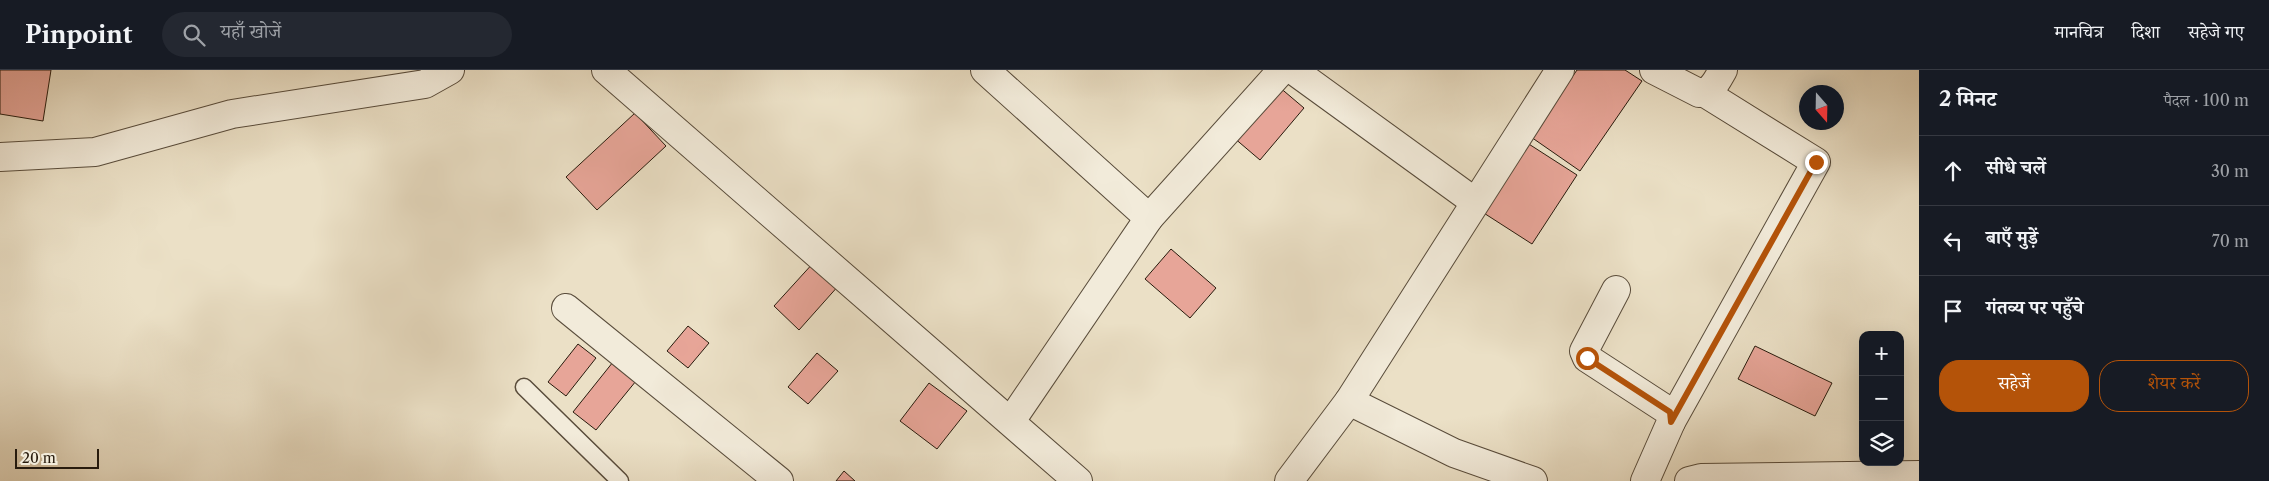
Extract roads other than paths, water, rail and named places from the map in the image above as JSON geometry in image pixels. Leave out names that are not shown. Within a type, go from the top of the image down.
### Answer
[{"type":"street","points":[[0,157],[95,152],[232,114],[425,84],[450,70]]},
{"type":"street","points":[[606,70],[1011,420],[1078,481]]},
{"type":"street","points":[[984,70],[1150,218]]},
{"type":"street","points":[[1011,420],[1150,218],[1282,70]]},
{"type":"street","points":[[1293,70],[1475,202]]},
{"type":"street","points":[[1289,481],[1349,401],[1560,70]]},
{"type":"street","points":[[1645,481],[1671,422],[1816,162],[1705,93],[1692,92],[1654,70]]},
{"type":"street","points":[[1705,93],[1712,88],[1723,70]]},
{"type":"street","points":[[1616,290],[1584,351],[1587,358],[1670,412],[1671,422]]},
{"type":"street","points":[[566,308],[779,481]]},
{"type":"street","points":[[1349,401],[1454,453],[1533,481]]},
{"type":"street","points":[[1689,481],[1701,478],[1919,475]]},
{"type":"lane","points":[[524,387],[620,481]]}]
